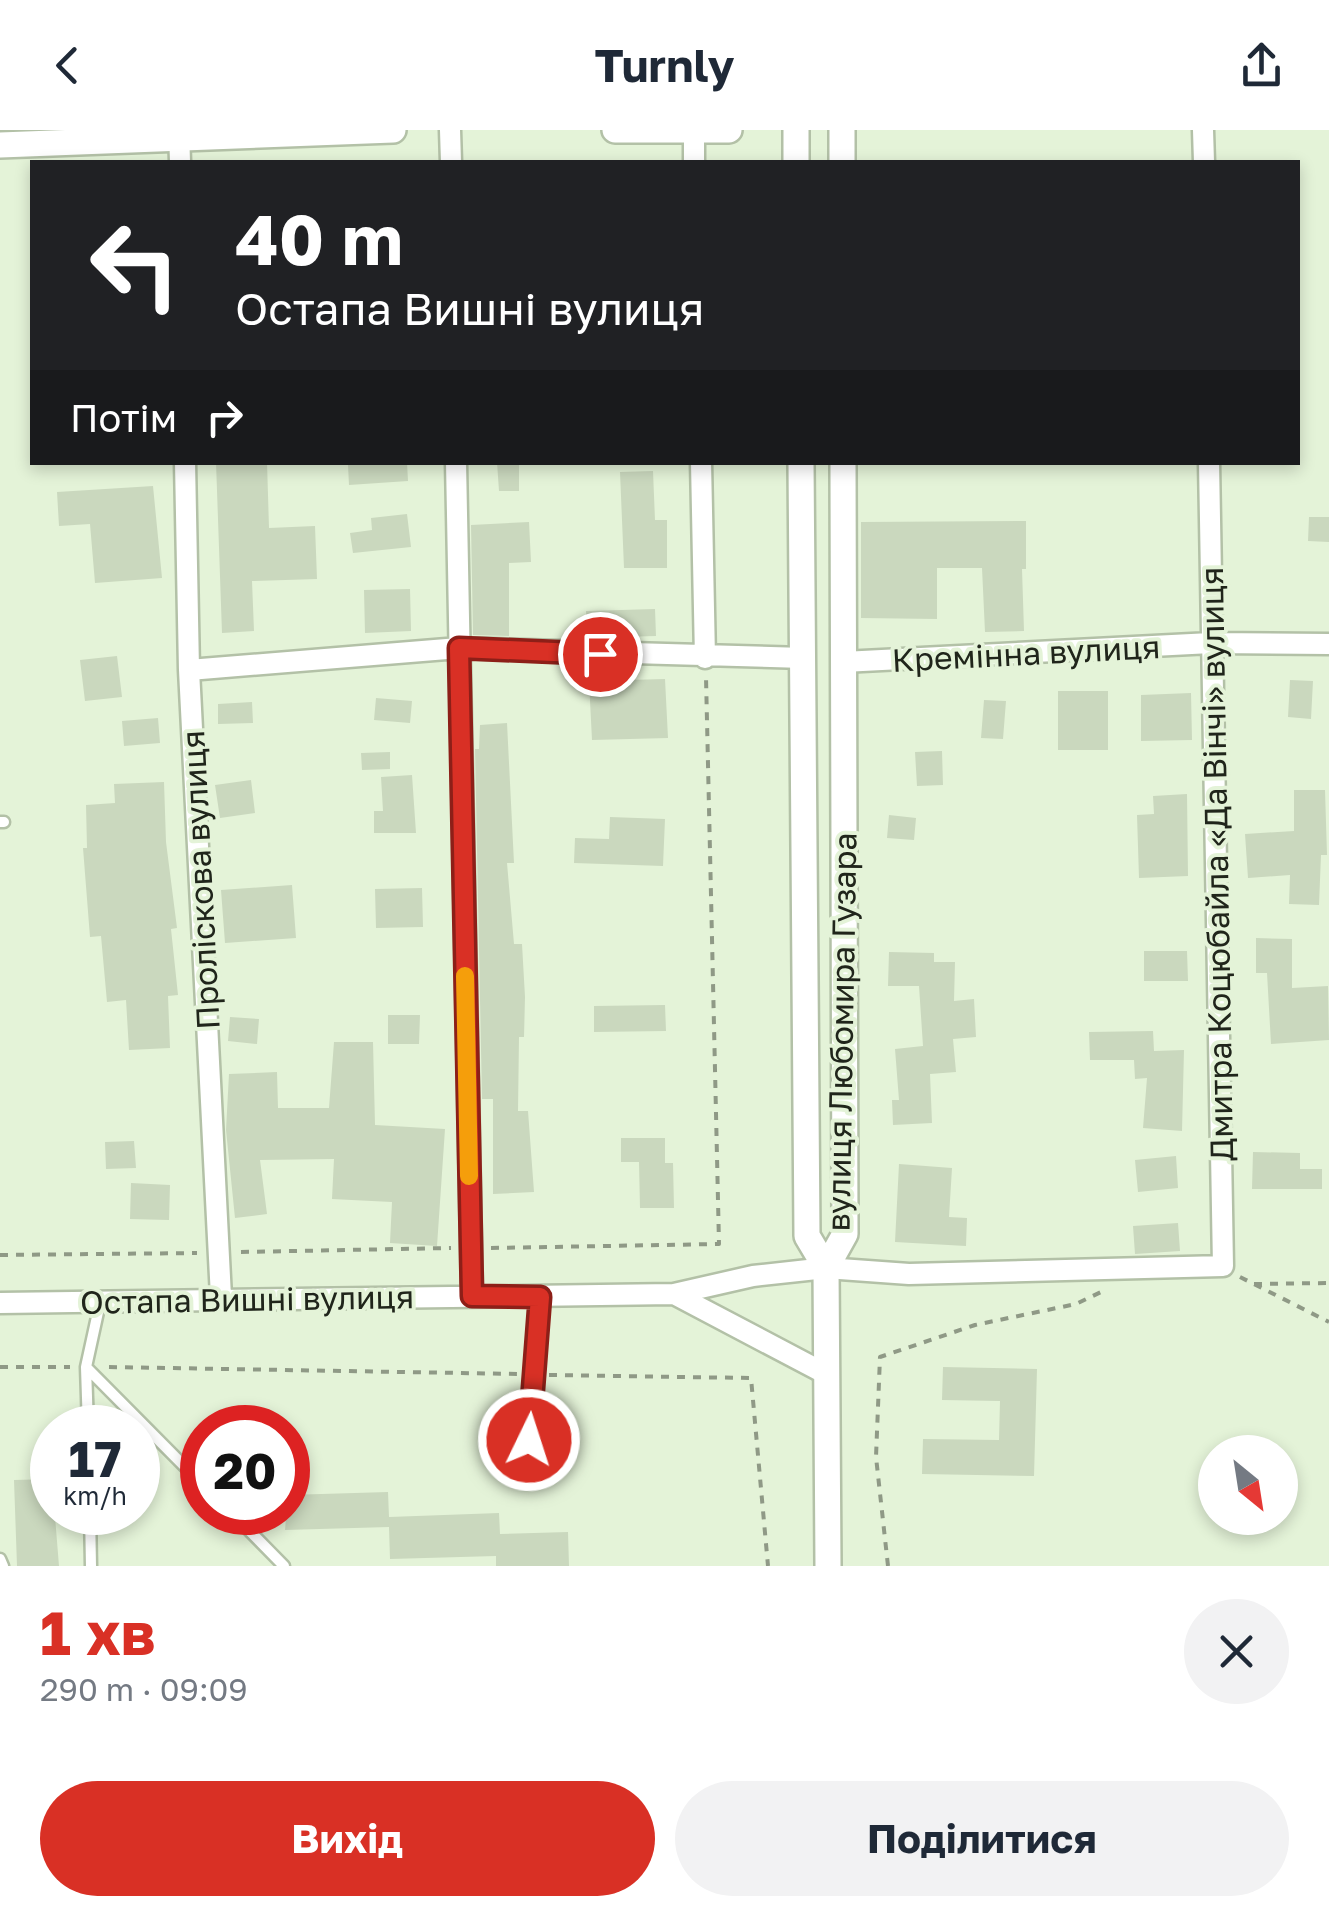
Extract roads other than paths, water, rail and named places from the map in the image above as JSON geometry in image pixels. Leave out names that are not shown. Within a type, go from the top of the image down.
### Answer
[{"type":"street","points":[[0,145],[179,145],[393,130]]},
{"type":"street","points":[[450,130],[451,160]]},
{"type":"street","points":[[615,130],[729,130]]},
{"type":"street","points":[[796,130],[796,160]]},
{"type":"street","points":[[842,130],[842,160]]},
{"type":"street","points":[[1203,130],[1204,160]]},
{"type":"street","points":[[694,132],[694,160]]},
{"type":"street","name":"Проліскова вулиця","points":[[185,465],[189,670],[221,1297]]},
{"type":"street","points":[[456,465],[472,1296]]},
{"type":"street","points":[[701,465],[706,658]]},
{"type":"street","name":"вулиця Любомира Гузара","points":[[801,465],[808,1236],[826,1268]]},
{"type":"street","name":"вулиця Любомира Гузара","points":[[826,1268],[845,1234],[843,465]]},
{"type":"street","name":"Дмитра Коцюбайла «Да Вінчі» вулиця","points":[[826,1268],[908,1274],[1223,1266],[1208,465]]},
{"type":"street","name":"Кремінна вулиця","points":[[843,662],[1212,643],[1329,644]]},
{"type":"street","points":[[189,670],[459,648],[804,658]]},
{"type":"street","points":[[826,1268],[828,1566]]},
{"type":"street","name":"Остапа Вишні вулиця","points":[[0,1303],[221,1297],[674,1294],[753,1276],[826,1268]]},
{"type":"street","points":[[674,1294],[826,1374]]},
{"type":"lane","points":[[527,1473],[540,1297]]},
{"type":"lane","points":[[87,1405],[86,1367],[100,1302]]},
{"type":"lane","points":[[86,1367],[180,1462]]},
{"type":"lane","points":[[90,1535],[91,1566]]},
{"type":"lane","points":[[254,1535],[284,1566]]},
{"type":"lane","points":[[0,1559],[3,1566]]}]
